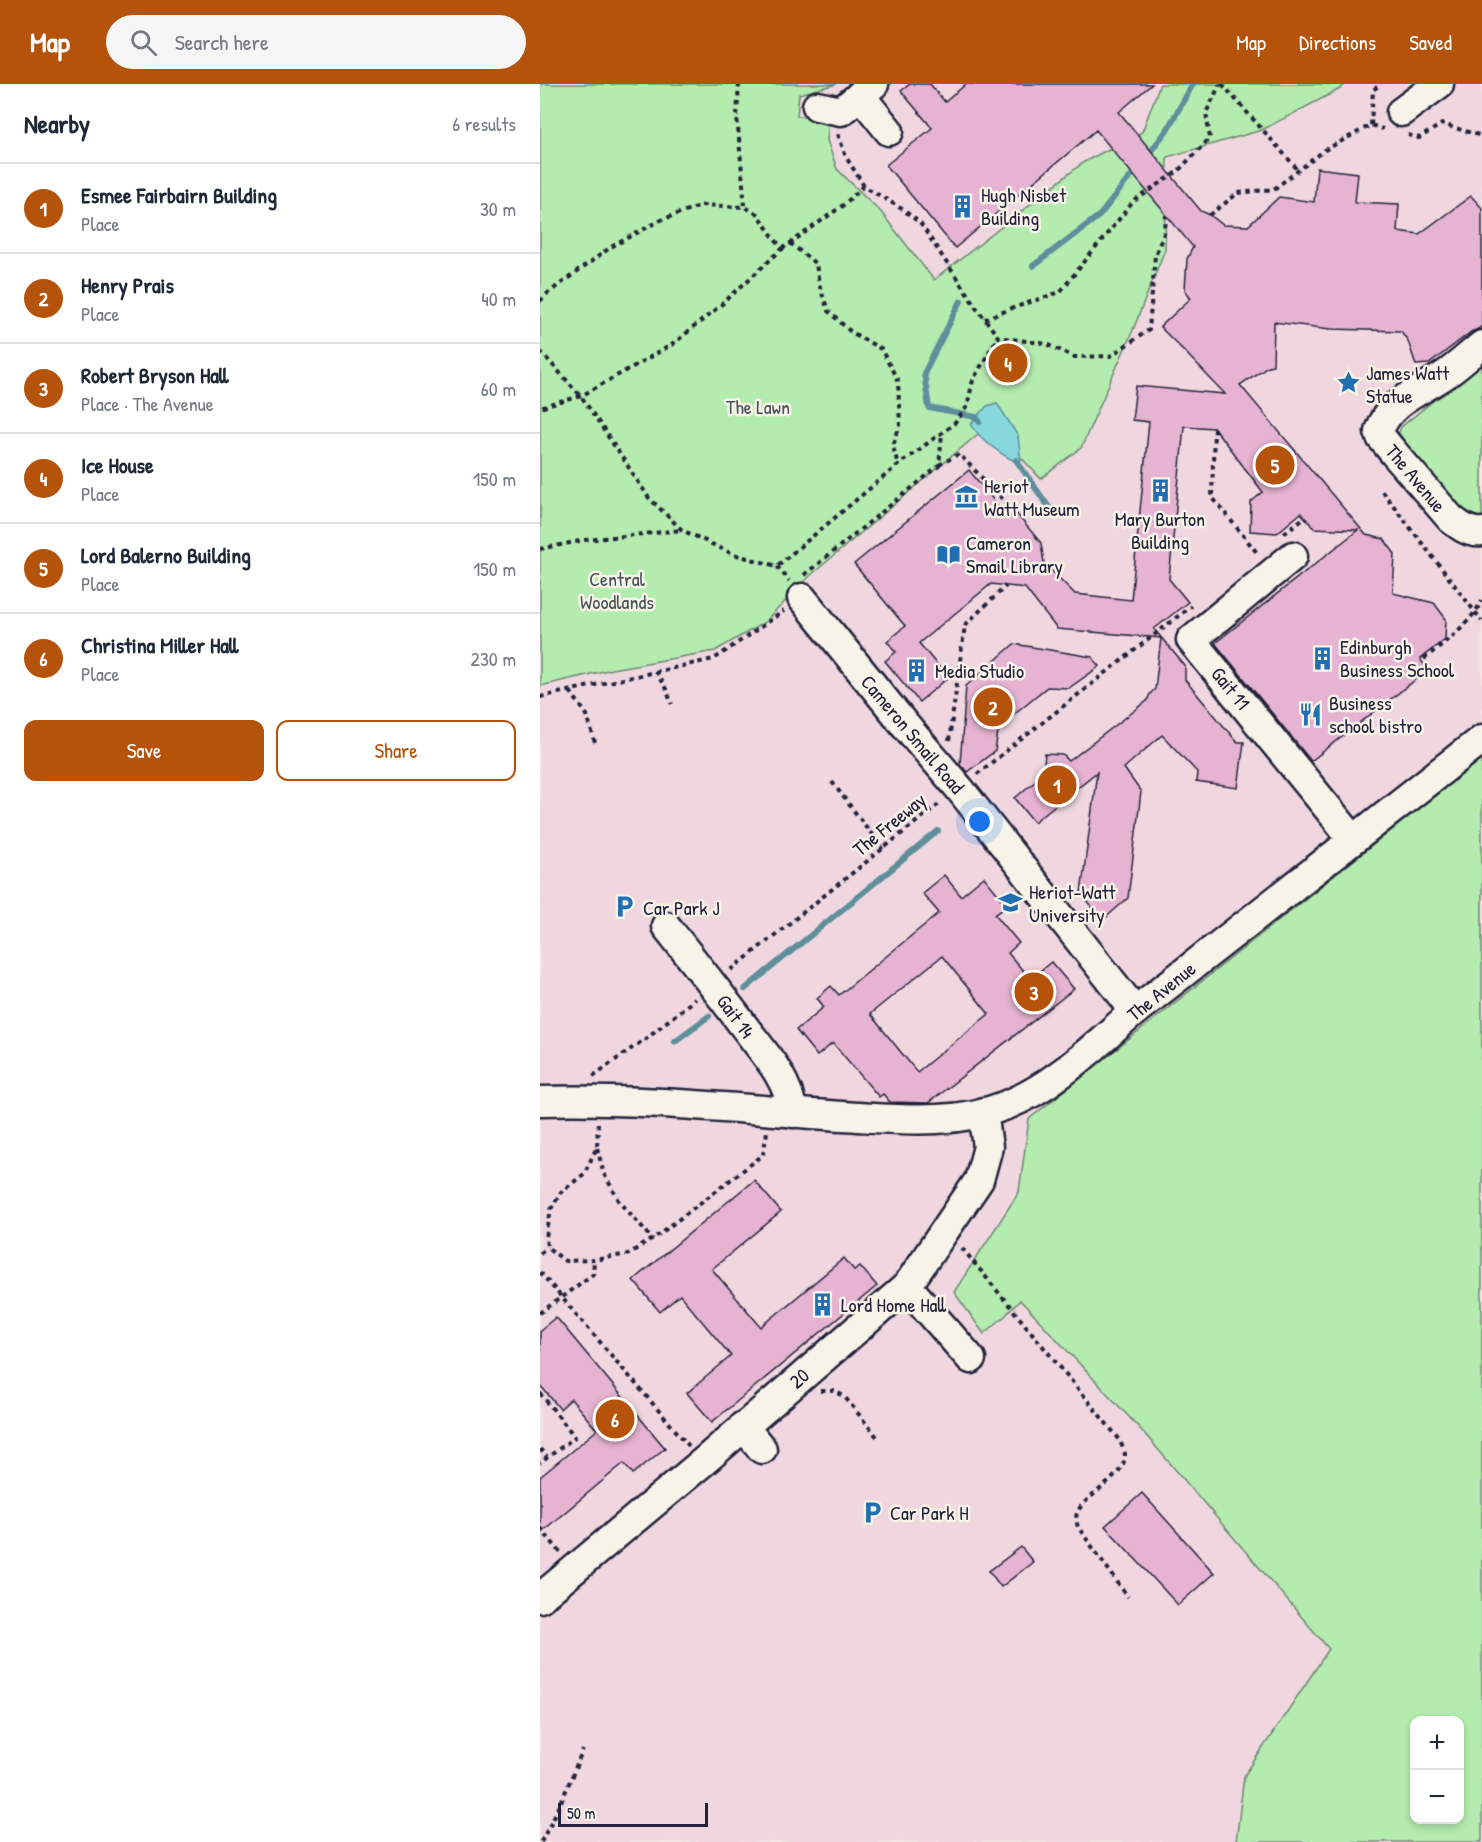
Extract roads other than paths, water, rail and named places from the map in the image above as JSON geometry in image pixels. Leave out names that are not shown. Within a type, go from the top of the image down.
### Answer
[{"type":"street","points":[[1397,125],[1438,84]]},
{"type":"street","points":[[848,99],[889,131]]},
{"type":"street","name":"The Avenue","points":[[1482,345],[1448,372],[1392,409],[1385,416],[1379,431],[1394,453],[1451,519],[1474,533],[1482,532]]},
{"type":"street","name":"Gait 11","points":[[1286,547],[1191,640],[1353,839]]},
{"type":"street","name":"Cameron Smail Road","points":[[801,588],[823,627],[952,779],[1135,1011]]},
{"type":"street","name":"The Avenue","points":[[781,1117],[944,1119],[983,1112],[1027,1096],[1054,1078],[1135,1011],[1482,739]]},
{"type":"street","name":"Gait 14","points":[[666,926],[713,984],[782,1077],[790,1096],[781,1117]]},
{"type":"street","points":[[540,1101],[595,1084],[679,1104],[781,1117]]},
{"type":"street","name":"20","points":[[540,1598],[908,1286],[979,1180],[988,1147],[983,1112]]},
{"type":"street","points":[[908,1286],[971,1359]]},
{"type":"street","points":[[743,1426],[762,1449]]},
{"type":"water","points":[[997,403],[1018,436],[1021,464],[993,447],[971,424],[987,406]]},
{"type":"waterway","points":[[1147,156],[1167,130],[1193,84]]},
{"type":"waterway","points":[[1033,266],[1100,215],[1137,168]]},
{"type":"waterway","points":[[961,301],[924,373],[929,408],[976,417],[980,422]]},
{"type":"waterway","points":[[1016,460],[1055,516]]},
{"type":"waterway","points":[[745,989],[938,831]]},
{"type":"waterway","points":[[675,1041],[709,1016]]},
{"type":"place","name":"Hugh Nisbet Building","points":[[963,206]]},
{"type":"place","name":"Ice House","points":[[1008,363]]},
{"type":"place","name":"James Watt Statue","points":[[1348,383]]},
{"type":"place","name":"Lord Balerno Building","points":[[1275,465]]},
{"type":"place","name":"Mary Burton Building","points":[[1160,490]]},
{"type":"place","name":"Heriot Watt Museum","points":[[966,497]]},
{"type":"place","name":"Cameron Smail Library","points":[[948,554]]},
{"type":"place","name":"Edinburgh Business School","points":[[1322,658]]},
{"type":"place","name":"Media Studio","points":[[917,670]]},
{"type":"place","name":"Henry Prais","points":[[993,707]]},
{"type":"place","name":"Business school bistro","points":[[1311,714]]},
{"type":"place","name":"Esmee Fairbairn Building","points":[[1057,785]]},
{"type":"place","name":"Heriot-Watt University","points":[[1011,902]]},
{"type":"place","name":"Car Park J","points":[[625,907]]},
{"type":"place","name":"Robert Bryson Hall","points":[[1034,992]]},
{"type":"place","name":"Lord Home Hall","points":[[823,1304]]},
{"type":"place","name":"Christina Miller Hall","points":[[615,1419]]},
{"type":"place","name":"Car Park H","points":[[872,1512]]},
{"type":"park label","name":"The Lawn","points":[[758,406]]},
{"type":"park label","name":"Central Woodlands","points":[[617,590]]}]
